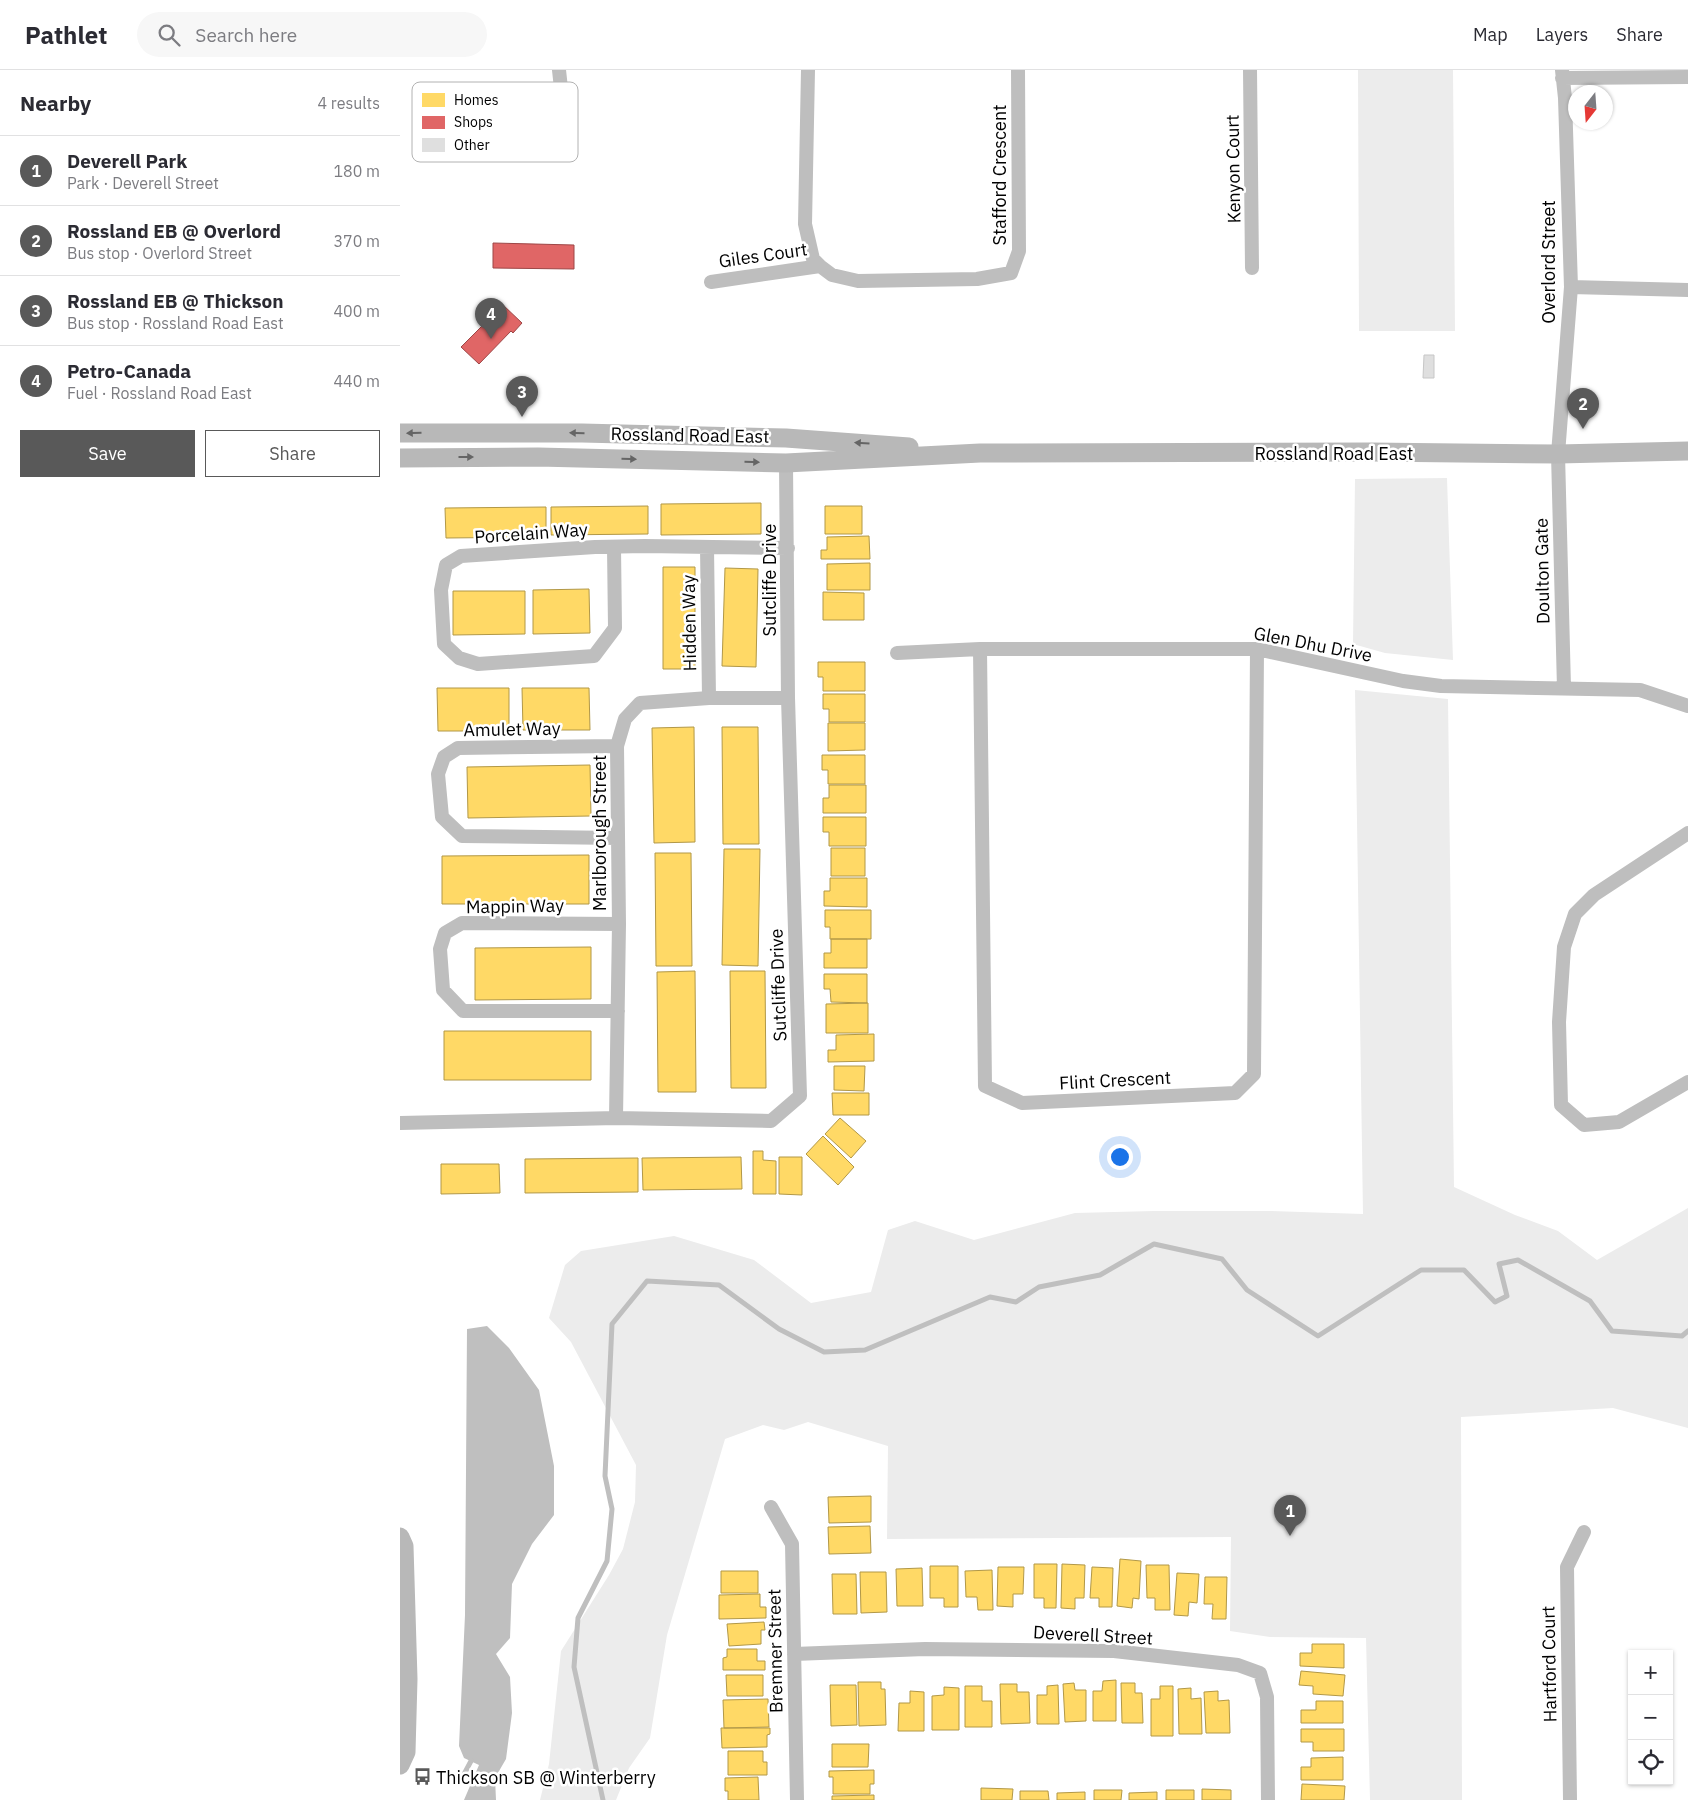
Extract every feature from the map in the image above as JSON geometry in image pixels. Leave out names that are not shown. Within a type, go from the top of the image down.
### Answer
[{"type":"main road","name":"Rossland Road East","points":[[400,433],[582,433],[786,438],[980,453]]},
{"type":"main road","name":"Rossland Road East","points":[[400,458],[548,457],[786,463],[980,453],[1340,452],[1558,454],[1688,451]]},
{"type":"main road","points":[[400,1537],[404,1546],[406,1752],[400,1765]]},
{"type":"street","points":[[808,70],[805,224],[813,259],[820,266]]},
{"type":"street","name":"Stafford Crescent","points":[[820,266],[832,275],[858,281],[977,279],[1011,273],[1019,251],[1018,70]]},
{"type":"street","name":"Kenyon Court","points":[[1250,70],[1252,268]]},
{"type":"street","points":[[1562,74],[1688,77]]},
{"type":"street","name":"Overlord Street","points":[[1558,454],[1570,287],[1562,74]]},
{"type":"street","name":"Giles Court","points":[[711,282],[820,266]]},
{"type":"street","points":[[1570,287],[1688,290]]},
{"type":"street","name":"Doulton Gate","points":[[1558,454],[1564,688]]},
{"type":"street","name":"Sutcliffe Drive","points":[[400,1123],[616,1118],[771,1122],[800,1096],[788,698],[786,463]]},
{"type":"street","name":"Porcelain Way","points":[[614,547],[615,628],[594,656],[478,664],[458,658],[444,644],[441,590],[446,566],[461,556],[614,547],[788,548]]},
{"type":"street","name":"Hidden Way","points":[[707,547],[708,698]]},
{"type":"street","name":"Glen Dhu Drive","points":[[897,653],[980,649],[1257,650],[1403,681],[1441,686],[1640,690],[1688,706]]},
{"type":"street","name":"Flint Crescent","points":[[980,649],[985,1086],[1022,1103],[1235,1093],[1254,1074],[1257,650]]},
{"type":"street","name":"Marlborough Street","points":[[616,1118],[619,924],[617,746],[625,718],[640,703],[708,698],[788,698]]},
{"type":"street","name":"Amulet Way","points":[[617,746],[458,748],[444,757],[438,774],[442,817],[462,836],[617,838]]},
{"type":"street","points":[[1688,833],[1594,895],[1575,914],[1564,947],[1559,1022],[1561,1105],[1584,1125],[1620,1122],[1688,1082]]},
{"type":"street","name":"Mappin Way","points":[[618,1011],[464,1011],[443,990],[440,949],[445,933],[462,923],[619,924]]},
{"type":"street","name":"Bremner Street","points":[[772,1506],[792,1544],[797,1800]]},
{"type":"street","name":"Hartford Court","points":[[1570,1800],[1567,1567],[1584,1532]]},
{"type":"street","name":"Deverell Street","points":[[794,1654],[925,1649],[1114,1651],[1238,1666],[1260,1673],[1267,1697],[1268,1800]]},
{"type":"shaded area","points":[[1358,70],[1453,70],[1455,331],[1359,331]]},
{"type":"shaded area","points":[[1447,478],[1453,660],[1385,653],[1353,644],[1355,479]]},
{"type":"shaded area","points":[[1355,690],[1448,699],[1454,1187],[1515,1215],[1558,1231],[1597,1260],[1688,1208],[1688,1428],[1613,1408],[1461,1417],[1462,1800],[1370,1800],[1366,1638],[1270,1637],[1230,1631],[1231,1537],[887,1539],[888,1446],[808,1422],[784,1430],[763,1425],[725,1439],[667,1635],[650,1738],[629,1768],[616,1800],[540,1800],[549,1764],[561,1651],[609,1575],[623,1549],[635,1502],[636,1465],[571,1342],[549,1318],[565,1265],[581,1251],[674,1236],[754,1260],[811,1303],[871,1292],[888,1230],[915,1221],[974,1240],[1075,1213],[1271,1211],[1363,1214]]},
{"type":"shaded area","points":[[487,1326],[509,1348],[539,1390],[554,1466],[554,1515],[532,1544],[512,1584],[510,1638],[496,1654],[510,1677],[512,1713],[506,1759],[495,1778],[496,1800],[464,1800],[479,1765],[464,1758],[459,1746],[465,1615],[467,1329]]},
{"type":"building: Homes","points":[[761,503],[761,534],[661,535],[661,504]]},
{"type":"building: Homes","points":[[648,506],[648,534],[551,535],[551,507]]},
{"type":"building: Homes","points":[[825,506],[862,506],[862,534],[825,534]]},
{"type":"building: Homes","points":[[546,507],[546,537],[446,538],[445,508]]},
{"type":"building: Homes","points":[[869,536],[870,559],[821,559],[821,550],[827,550],[827,537]]},
{"type":"building: Homes","points":[[870,563],[870,590],[827,590],[827,564]]},
{"type":"building: Homes","points":[[663,567],[695,567],[695,669],[663,669]]},
{"type":"building: Homes","points":[[725,568],[758,569],[756,667],[722,666]]},
{"type":"building: Homes","points":[[589,589],[590,633],[533,634],[533,590]]},
{"type":"building: Homes","points":[[453,591],[525,591],[525,634],[453,635]]},
{"type":"building: Homes","points":[[823,592],[864,593],[864,620],[823,620]]},
{"type":"building: Homes","points":[[818,662],[865,662],[865,691],[823,691],[823,677],[818,677]]},
{"type":"building: Homes","points":[[437,688],[509,688],[509,731],[438,731]]},
{"type":"building: Homes","points":[[522,688],[589,688],[590,730],[523,730]]},
{"type":"building: Homes","points":[[823,694],[865,694],[865,722],[829,722],[829,709],[823,709]]},
{"type":"building: Homes","points":[[828,723],[865,723],[865,750],[828,751]]},
{"type":"building: Homes","points":[[694,727],[695,842],[654,843],[652,728]]},
{"type":"building: Homes","points":[[722,727],[758,727],[759,844],[723,844]]},
{"type":"building: Homes","points":[[822,755],[865,755],[865,784],[828,784],[828,770],[822,770]]},
{"type":"building: Homes","points":[[590,765],[591,816],[468,818],[467,767]]},
{"type":"building: Homes","points":[[829,785],[866,785],[866,813],[823,813],[823,798],[829,798]]},
{"type":"building: Homes","points":[[823,817],[866,817],[866,846],[829,846],[829,832],[823,832]]},
{"type":"building: Homes","points":[[831,848],[865,848],[865,876],[831,876]]},
{"type":"building: Homes","points":[[724,849],[760,849],[758,966],[722,965]]},
{"type":"building: Homes","points":[[655,853],[691,853],[692,966],[656,966]]},
{"type":"building: Homes","points":[[589,855],[589,904],[442,904],[442,856]]},
{"type":"building: Homes","points":[[830,878],[867,878],[867,907],[824,906],[824,891],[830,891]]},
{"type":"building: Homes","points":[[825,910],[871,910],[871,939],[830,939],[830,927],[825,927]]},
{"type":"building: Homes","points":[[831,939],[867,939],[867,968],[824,968],[824,953],[831,953]]},
{"type":"building: Homes","points":[[591,947],[591,999],[475,1000],[475,948]]},
{"type":"building: Homes","points":[[695,971],[696,1092],[658,1092],[657,972]]},
{"type":"building: Homes","points":[[730,971],[765,971],[766,1088],[731,1088]]},
{"type":"building: Homes","points":[[824,974],[867,974],[867,1003],[831,1002],[830,989],[824,989]]},
{"type":"building: Homes","points":[[868,1003],[868,1033],[826,1033],[826,1004]]},
{"type":"building: Homes","points":[[444,1031],[591,1031],[591,1080],[444,1080]]},
{"type":"building: Homes","points":[[874,1034],[874,1061],[828,1062],[828,1050],[836,1050],[836,1035]]},
{"type":"building: Homes","points":[[834,1066],[865,1066],[864,1091],[834,1090]]},
{"type":"building: Homes","points":[[832,1093],[869,1093],[869,1115],[833,1115]]},
{"type":"building: Homes","points":[[840,1118],[866,1141],[851,1158],[825,1134]]},
{"type":"building: Homes","points":[[823,1136],[854,1167],[838,1185],[806,1154]]},
{"type":"building: Homes","points":[[753,1151],[763,1151],[763,1160],[776,1161],[776,1194],[753,1194]]},
{"type":"building: Homes","points":[[741,1157],[742,1189],[643,1190],[642,1158]]},
{"type":"building: Homes","points":[[779,1157],[802,1157],[802,1195],[779,1194]]},
{"type":"building: Homes","points":[[638,1158],[638,1192],[525,1193],[525,1159]]},
{"type":"building: Homes","points":[[441,1164],[499,1164],[500,1193],[441,1194]]},
{"type":"building: Homes","points":[[871,1496],[871,1522],[829,1523],[828,1497]]},
{"type":"building: Homes","points":[[870,1526],[871,1553],[829,1554],[828,1527]]},
{"type":"building: Homes","points":[[1120,1559],[1141,1561],[1139,1599],[1133,1598],[1132,1608],[1117,1606]]},
{"type":"building: Homes","points":[[1034,1564],[1057,1564],[1056,1608],[1044,1608],[1044,1598],[1034,1598]]},
{"type":"building: Homes","points":[[1062,1564],[1085,1565],[1084,1598],[1075,1598],[1075,1609],[1061,1608]]},
{"type":"building: Homes","points":[[1146,1565],[1169,1565],[1170,1610],[1155,1610],[1155,1598],[1147,1598]]},
{"type":"building: Homes","points":[[930,1566],[958,1566],[958,1607],[944,1607],[944,1598],[930,1598]]},
{"type":"building: Homes","points":[[998,1567],[1024,1567],[1023,1594],[1013,1594],[1013,1607],[997,1606]]},
{"type":"building: Homes","points":[[1092,1567],[1113,1568],[1112,1607],[1099,1607],[1099,1598],[1090,1598]]},
{"type":"building: Homes","points":[[922,1568],[923,1606],[897,1606],[896,1569]]},
{"type":"building: Homes","points":[[992,1570],[993,1610],[978,1610],[977,1597],[966,1597],[965,1571]]},
{"type":"building: Homes","points":[[721,1571],[758,1571],[758,1593],[721,1593]]},
{"type":"building: Homes","points":[[860,1572],[886,1572],[887,1612],[861,1613]]},
{"type":"building: Homes","points":[[1177,1573],[1199,1574],[1197,1603],[1189,1602],[1188,1616],[1174,1615]]},
{"type":"building: Homes","points":[[832,1574],[856,1574],[857,1614],[833,1614]]},
{"type":"building: Homes","points":[[1205,1577],[1227,1577],[1226,1619],[1212,1619],[1213,1604],[1204,1604]]},
{"type":"building: Homes","points":[[760,1594],[760,1607],[766,1607],[766,1618],[719,1619],[719,1595]]},
{"type":"building: Homes","points":[[764,1622],[765,1630],[761,1630],[761,1644],[729,1646],[727,1624]]},
{"type":"building: Homes","points":[[1312,1644],[1344,1644],[1344,1668],[1300,1666],[1300,1653],[1312,1653]]},
{"type":"building: Homes","points":[[727,1649],[757,1649],[757,1661],[765,1661],[765,1670],[723,1670],[723,1658],[727,1657]]},
{"type":"building: Homes","points":[[1301,1671],[1345,1675],[1343,1696],[1313,1694],[1313,1686],[1299,1685]]},
{"type":"building: Homes","points":[[726,1675],[763,1675],[763,1696],[727,1696]]},
{"type":"building: Homes","points":[[1116,1680],[1116,1721],[1093,1721],[1093,1691],[1102,1691],[1103,1681]]},
{"type":"building: Homes","points":[[858,1682],[881,1682],[881,1689],[885,1689],[886,1725],[859,1726]]},
{"type":"building: Homes","points":[[1074,1683],[1075,1690],[1086,1690],[1086,1721],[1065,1722],[1063,1684]]},
{"type":"building: Homes","points":[[1121,1683],[1135,1683],[1135,1693],[1142,1693],[1143,1723],[1122,1723]]},
{"type":"building: Homes","points":[[1000,1684],[1017,1684],[1017,1692],[1029,1692],[1030,1723],[1001,1724]]},
{"type":"building: Homes","points":[[830,1685],[856,1685],[857,1725],[831,1726]]},
{"type":"building: Homes","points":[[1058,1685],[1059,1724],[1037,1724],[1037,1695],[1047,1695],[1047,1686]]},
{"type":"building: Homes","points":[[965,1686],[982,1686],[982,1701],[992,1701],[992,1727],[965,1727]]},
{"type":"building: Homes","points":[[1160,1686],[1173,1686],[1173,1736],[1151,1736],[1151,1699],[1160,1699]]},
{"type":"building: Homes","points":[[944,1687],[959,1688],[959,1730],[932,1730],[932,1696],[944,1695]]},
{"type":"building: Homes","points":[[1191,1688],[1191,1699],[1201,1698],[1202,1734],[1179,1734],[1178,1689]]},
{"type":"building: Homes","points":[[910,1691],[924,1692],[924,1731],[898,1731],[899,1703],[910,1703]]},
{"type":"building: Homes","points":[[1218,1691],[1218,1701],[1229,1700],[1230,1733],[1206,1733],[1204,1692]]},
{"type":"building: Homes","points":[[768,1699],[769,1727],[724,1728],[723,1700]]},
{"type":"building: Homes","points":[[1316,1701],[1343,1701],[1343,1723],[1301,1723],[1301,1710],[1316,1710]]},
{"type":"building: Homes","points":[[721,1728],[770,1728],[770,1734],[767,1735],[767,1747],[722,1748]]},
{"type":"building: Homes","points":[[1301,1729],[1344,1729],[1344,1751],[1313,1751],[1313,1742],[1301,1742]]},
{"type":"building: Homes","points":[[832,1744],[869,1744],[868,1767],[832,1767]]},
{"type":"building: Homes","points":[[728,1751],[763,1751],[763,1762],[767,1762],[767,1775],[728,1775]]},
{"type":"building: Homes","points":[[1343,1757],[1343,1780],[1301,1780],[1301,1767],[1311,1767],[1311,1758]]},
{"type":"building: Homes","points":[[874,1770],[874,1784],[870,1784],[870,1794],[833,1794],[833,1777],[829,1777],[829,1771]]},
{"type":"building: Homes","points":[[758,1777],[759,1800],[728,1800],[728,1791],[725,1791],[725,1778]]},
{"type":"building: Homes","points":[[1302,1784],[1345,1786],[1344,1800],[1301,1800]]},
{"type":"building: Homes","points":[[981,1788],[1013,1789],[1012,1800],[981,1800]]},
{"type":"building: Homes","points":[[1202,1789],[1231,1790],[1231,1800],[1202,1800]]},
{"type":"building: Homes","points":[[1094,1790],[1122,1790],[1121,1800],[1094,1800]]},
{"type":"building: Homes","points":[[1166,1790],[1194,1790],[1194,1800],[1166,1800]]},
{"type":"building: Homes","points":[[1020,1791],[1048,1791],[1049,1800],[1020,1800]]},
{"type":"building: Homes","points":[[1085,1792],[1085,1800],[1057,1800],[1057,1793]]},
{"type":"building: Homes","points":[[1157,1792],[1157,1800],[1129,1800],[1129,1793]]},
{"type":"building: Homes","points":[[874,1795],[874,1800],[832,1800],[832,1796]]},
{"type":"building: Shops","points":[[493,243],[574,245],[574,269],[493,268]]},
{"type":"building: Shops","points":[[502,304],[522,323],[513,333],[511,331],[479,364],[461,347]]},
{"type":"building: Other","points":[[1424,355],[1434,355],[1434,378],[1423,378]]},
{"type":"waterway","points":[[603,1800],[574,1667],[578,1618],[607,1561],[612,1509],[605,1476],[612,1324],[647,1281],[719,1285],[779,1329],[824,1352],[865,1350],[990,1297],[1016,1302],[1039,1287],[1100,1275],[1154,1244],[1222,1259],[1247,1290],[1318,1336],[1421,1270],[1464,1270],[1495,1302],[1507,1296],[1499,1264],[1518,1260],[1590,1301],[1612,1331],[1682,1336],[1688,1331]]},
{"type":"waterway","points":[[462,1778],[471,1761]]},
{"type":"place","name":"Petro-Canada","points":[[491,339]]},
{"type":"place","name":"Rossland EB @ Thickson","points":[[522,417]]},
{"type":"place","name":"Rossland EB @ Overlord","points":[[1583,429]]},
{"type":"place","name":"Deverell Park","points":[[1290,1536]]},
{"type":"place","name":"Thickson SB @ Winterberry","points":[[422,1777]]}]
